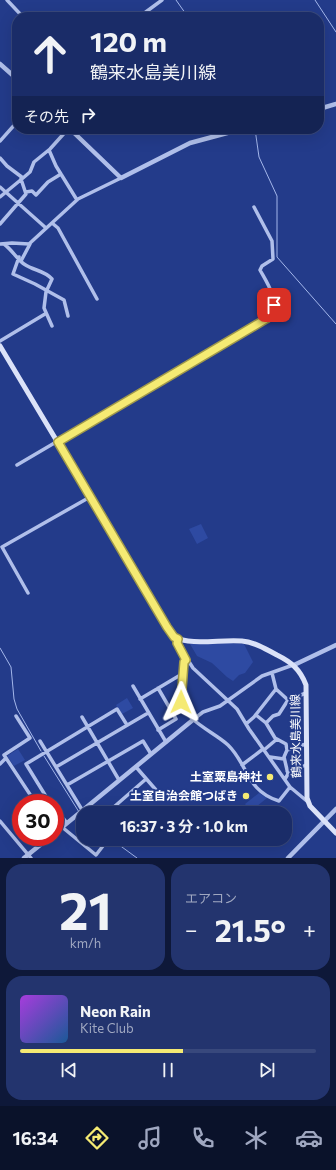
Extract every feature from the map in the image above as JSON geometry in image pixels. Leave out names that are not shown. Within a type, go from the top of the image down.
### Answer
[{"type":"main road","points":[[0,346],[174,637],[178,639],[196,641],[244,641],[263,648],[294,665]]},
{"type":"main road","name":"鶴来水島美川線","points":[[294,665],[303,678],[306,693],[306,765],[308,802]]},
{"type":"main road","points":[[308,802],[336,833]]},
{"type":"street","points":[[7,0],[18,12]]},
{"type":"street","points":[[146,12],[162,0]]},
{"type":"street","points":[[0,64],[12,75]]},
{"type":"street","points":[[324,108],[336,104]]},
{"type":"street","points":[[0,141],[12,128]]},
{"type":"street","points":[[0,197],[30,172],[34,162],[49,150],[64,134]]},
{"type":"street","points":[[74,134],[121,178]]},
{"type":"street","points":[[68,316],[64,300],[13,274],[30,243],[77,200],[190,143],[223,134]]},
{"type":"street","points":[[49,150],[61,174],[77,200]]},
{"type":"street","points":[[0,158],[22,179],[26,192],[23,199],[0,223]]},
{"type":"street","points":[[26,192],[32,191],[36,195],[48,182],[61,174]]},
{"type":"street","points":[[0,187],[46,228]]},
{"type":"street","points":[[17,465],[272,315],[274,305],[273,294],[260,270],[262,266],[273,259],[272,241],[254,207]]},
{"type":"street","points":[[52,223],[58,228],[97,299]]},
{"type":"street","points":[[2,244],[12,243],[23,245],[30,243]]},
{"type":"street","points":[[2,244],[34,270],[44,271],[52,281],[47,290],[44,308],[52,326]]},
{"type":"street","points":[[0,341],[46,314]]},
{"type":"street","points":[[28,593],[2,547],[90,497]]},
{"type":"street","points":[[178,639],[177,643],[186,660],[237,709],[290,787],[308,802]]},
{"type":"street","points":[[88,806],[204,712],[220,706],[262,676],[294,665],[336,645]]},
{"type":"street","points":[[186,660],[184,662],[182,674],[181,702],[194,719],[229,746],[253,784],[261,791],[276,800],[281,799],[290,787]]},
{"type":"street","points":[[272,673],[276,689],[288,700]]},
{"type":"street","points":[[140,699],[182,674]]},
{"type":"street","points":[[133,686],[166,742]]},
{"type":"street","points":[[158,688],[176,718],[158,730]]},
{"type":"street","points":[[246,724],[256,715],[276,689]]},
{"type":"street","points":[[266,723],[273,716],[279,714],[288,700],[306,693]]},
{"type":"street","points":[[43,794],[26,764],[117,709],[127,726]]},
{"type":"street","points":[[56,767],[148,713]]},
{"type":"street","points":[[256,715],[266,723],[271,733],[277,739],[284,742],[287,750],[284,759],[288,774],[285,779]]},
{"type":"street","points":[[16,716],[30,738],[4,755],[30,794]]},
{"type":"street","points":[[82,717],[119,780]]},
{"type":"street","points":[[242,765],[277,739]]},
{"type":"street","points":[[40,741],[78,806]]},
{"type":"street","points":[[67,785],[142,741],[151,754]]},
{"type":"street","points":[[287,750],[306,744]]},
{"type":"street","points":[[269,757],[284,759]]},
{"type":"street","points":[[0,764],[6,758]]},
{"type":"street","points":[[280,773],[287,770],[292,771],[306,765]]},
{"type":"street","points":[[136,767],[156,790]]},
{"type":"street","points":[[115,806],[146,779]]},
{"type":"street","points":[[288,858],[336,809]]},
{"type":"street","points":[[64,825],[76,816]]},
{"type":"street","points":[[64,819],[67,823]]},
{"type":"street","points":[[0,821],[27,857],[40,846]]},
{"type":"street","points":[[64,829],[76,838]]},
{"type":"street","points":[[85,846],[96,855],[103,846]]},
{"type":"shaded area","points":[[201,524],[208,538],[197,544],[189,529]]},
{"type":"shaded area","points":[[190,644],[244,644],[253,662],[245,673],[239,675],[233,681],[212,663],[197,656]]},
{"type":"shaded area","points":[[127,698],[133,708],[122,714],[116,705]]},
{"type":"shaded area","points":[[18,749],[25,760],[14,766],[7,756]]},
{"type":"shaded area","points":[[259,793],[267,798],[257,806],[247,806],[245,804]]},
{"type":"waterway","points":[[176,0],[184,12]]},
{"type":"waterway","points":[[315,0],[323,12]]},
{"type":"waterway","points":[[324,14],[336,32]]},
{"type":"waterway","points":[[256,134],[259,157],[277,196],[277,257],[336,324]]},
{"type":"waterway","points":[[0,648],[11,667],[14,699],[17,709],[41,751]]},
{"type":"waterway","points":[[44,756],[76,807]]},
{"type":"waterway","points":[[121,846],[137,858]]},
{"type":"place","name":"土室粟島神社","points":[[270,777]]},
{"type":"place","name":"土室自治会館つばき","points":[[246,796]]},
{"type":"route","points":[[181,702],[182,674],[184,661],[186,660],[177,643],[178,639],[174,637],[167,627],[58,442],[266,319],[272,315],[274,305]]}]
